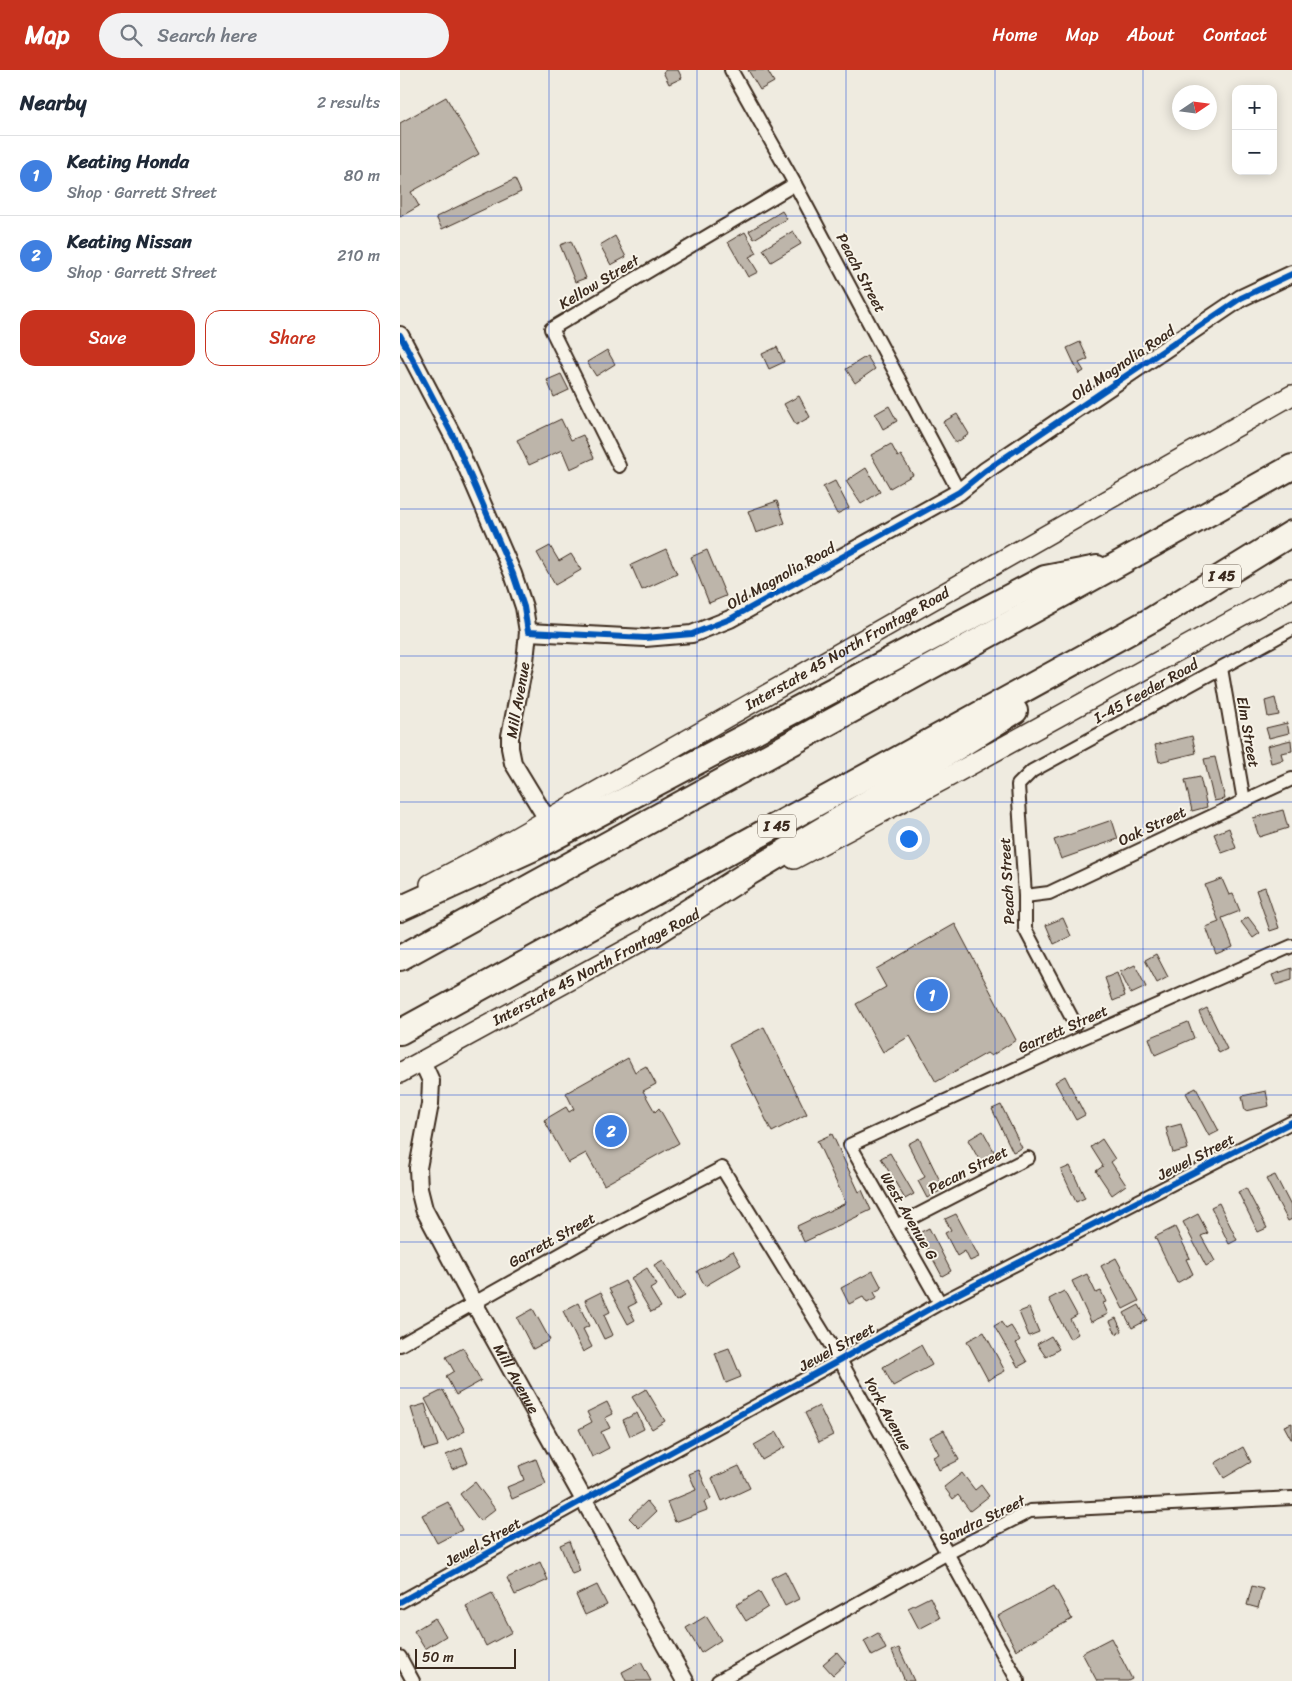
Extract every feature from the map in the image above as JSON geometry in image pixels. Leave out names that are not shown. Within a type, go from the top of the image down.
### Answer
[{"type":"highway","points":[[400,958],[1292,467]]},
{"type":"highway","name":"I 45","points":[[400,1032],[1153,619],[1292,533]]},
{"type":"highway","points":[[400,909],[534,848],[1045,578],[1118,564]]},
{"type":"highway","points":[[653,934],[749,873],[996,724],[1093,661],[1153,619]]},
{"type":"main road","name":"Interstate 45 North Frontage Road","points":[[400,900],[485,855],[1292,395]]},
{"type":"main road","name":"Interstate 45 North Frontage Road","points":[[400,1073],[653,934],[698,913],[943,780],[1292,588]]},
{"type":"street","name":"Peach Street","points":[[731,70],[795,184],[959,492]]},
{"type":"street","name":"Kellow Street","points":[[619,466],[551,329],[795,184]]},
{"type":"street","name":"Old Magnolia Road","points":[[528,632],[645,638],[692,634],[730,619],[959,492],[985,471],[1241,298],[1292,274]]},
{"type":"street","points":[[400,335],[454,438],[509,565],[524,607],[528,632]]},
{"type":"street","name":"I-45 Feeder Road","points":[[1018,785],[1032,771],[1292,629]]},
{"type":"street","name":"Mill Avenue","points":[[528,632],[525,661],[510,736],[510,748],[513,763],[546,819]]},
{"type":"street","name":"Elm Street","points":[[1221,668],[1244,800]]},
{"type":"street","name":"Oak Street","points":[[1025,896],[1050,893],[1292,779]]},
{"type":"street","name":"Peach Street","points":[[1018,785],[1025,896],[1025,930],[1075,1024]]},
{"type":"street","name":"Garrett Street","points":[[850,1146],[1082,1038],[1292,946]]},
{"type":"street","name":"Mill Avenue","points":[[422,1061],[432,1080],[430,1104],[418,1168],[419,1189],[424,1209],[474,1303],[686,1681]]},
{"type":"street","name":"Jewel Street","points":[[400,1602],[940,1303],[1292,1122]]},
{"type":"street","name":"West Avenue G","points":[[850,1146],[940,1303]]},
{"type":"street","name":"Pecan Street","points":[[896,1226],[1028,1158]]},
{"type":"street","name":"Garrett Street","points":[[400,1345],[606,1228],[722,1168]]},
{"type":"street","name":"York Avenue","points":[[722,1168],[840,1360],[1018,1681]]},
{"type":"street","name":"Sandra Street","points":[[718,1681],[946,1554],[1030,1512],[1292,1498]]},
{"type":"street","points":[[400,1657],[413,1681]]},
{"type":"building","points":[[666,70],[678,70],[682,78],[669,84],[663,72]]},
{"type":"building","points":[[748,70],[767,70],[774,82],[760,90]]},
{"type":"building","points":[[446,97],[479,154],[411,192],[419,206],[400,217],[400,123]]},
{"type":"building","points":[[515,179],[521,192],[442,229],[436,217]]},
{"type":"building","points":[[782,211],[787,219],[754,239],[749,231]]},
{"type":"building","points":[[793,231],[801,244],[771,262],[763,249]]},
{"type":"building","points":[[745,232],[757,253],[749,257],[758,272],[748,277],[728,242]]},
{"type":"building","points":[[615,236],[626,257],[611,265],[600,245]]},
{"type":"building","points":[[571,241],[586,278],[575,282],[560,245]]},
{"type":"building","points":[[1080,342],[1088,359],[1079,363],[1084,371],[1079,374],[1067,348]]},
{"type":"building","points":[[777,347],[784,362],[769,369],[762,354]]},
{"type":"building","points":[[607,350],[615,364],[596,376],[587,362]]},
{"type":"building","points":[[867,356],[875,369],[855,383],[846,369]]},
{"type":"building","points":[[561,374],[569,390],[554,397],[547,380]]},
{"type":"building","points":[[799,396],[810,417],[796,425],[784,404]]},
{"type":"building","points":[[889,406],[897,421],[883,429],[875,414]]},
{"type":"building","points":[[957,414],[969,434],[956,443],[943,422]]},
{"type":"building","points":[[561,419],[571,440],[583,435],[594,458],[570,469],[562,450],[529,465],[517,440]]},
{"type":"building","points":[[891,444],[898,457],[901,455],[913,475],[890,488],[871,455]]},
{"type":"building","points":[[866,468],[880,492],[861,504],[846,481]]},
{"type":"building","points":[[835,481],[849,508],[837,514],[823,487]]},
{"type":"building","points":[[777,501],[785,523],[756,533],[748,511]]},
{"type":"building","points":[[550,546],[559,561],[571,554],[581,570],[555,585],[537,553]]},
{"type":"building","points":[[666,549],[677,574],[642,590],[631,565]]},
{"type":"building","points":[[707,550],[726,596],[709,603],[691,557]]},
{"type":"building","points":[[1275,698],[1279,715],[1268,717],[1265,701]]},
{"type":"building","points":[[1287,723],[1289,733],[1269,738],[1266,728]]},
{"type":"building","points":[[1192,736],[1196,753],[1159,762],[1155,745]]},
{"type":"building","points":[[1291,740],[1292,751],[1281,753],[1283,760],[1271,763],[1267,746]]},
{"type":"building","points":[[1215,757],[1225,799],[1214,801],[1204,759]]},
{"type":"building","points":[[1200,777],[1207,807],[1192,811],[1185,780]]},
{"type":"building","points":[[1283,810],[1288,828],[1259,837],[1253,818]]},
{"type":"building","points":[[1112,820],[1118,839],[1061,859],[1054,840]]},
{"type":"building","points":[[1229,828],[1236,848],[1222,853],[1214,834]]},
{"type":"building","points":[[1222,879],[1229,895],[1233,894],[1240,911],[1222,918],[1233,947],[1216,954],[1206,927],[1219,922],[1205,885]]},
{"type":"building","points":[[1265,887],[1279,928],[1270,931],[1256,890]]},
{"type":"building","points":[[1248,917],[1260,933],[1253,938],[1241,922]]},
{"type":"building","points":[[1063,918],[1071,936],[1054,944],[1046,925]]},
{"type":"building","points":[[955,924],[1016,1040],[991,1056],[987,1053],[936,1082],[910,1036],[883,1052],[856,1004],[886,987],[876,969]]},
{"type":"building","points":[[1156,954],[1168,977],[1157,983],[1145,960]]},
{"type":"building","points":[[1135,965],[1146,987],[1131,994],[1120,972]]},
{"type":"building","points":[[1292,968],[1292,980],[1276,985],[1272,975]]},
{"type":"building","points":[[1117,973],[1125,996],[1113,1001],[1105,978]]},
{"type":"building","points":[[1207,1008],[1227,1049],[1219,1053],[1199,1012]]},
{"type":"building","points":[[1188,1022],[1194,1038],[1155,1055],[1149,1038]]},
{"type":"building","points":[[764,1027],[807,1114],[772,1132],[729,1045]]},
{"type":"building","points":[[628,1058],[635,1072],[646,1066],[656,1084],[643,1091],[655,1112],[659,1108],[679,1143],[604,1185],[586,1153],[568,1163],[544,1120],[566,1107],[569,1112],[574,1109],[566,1093]]},
{"type":"building","points":[[1065,1076],[1085,1115],[1076,1120],[1055,1082]]},
{"type":"building","points":[[1196,1088],[1219,1131],[1209,1136],[1186,1093]]},
{"type":"building","points":[[1266,1091],[1269,1106],[1245,1111],[1242,1096]]},
{"type":"building","points":[[1001,1105],[1022,1148],[1013,1152],[992,1109]]},
{"type":"building","points":[[1181,1124],[1188,1149],[1173,1153],[1166,1128]]},
{"type":"building","points":[[983,1131],[996,1155],[981,1163],[968,1140]]},
{"type":"building","points":[[832,1134],[859,1192],[862,1190],[871,1210],[804,1242],[797,1226],[846,1203],[817,1141]]},
{"type":"building","points":[[919,1138],[944,1189],[927,1198],[918,1181],[925,1177],[908,1144]]},
{"type":"building","points":[[1102,1139],[1115,1159],[1111,1162],[1126,1185],[1112,1195],[1096,1171],[1103,1166],[1091,1147]]},
{"type":"building","points":[[890,1153],[914,1194],[905,1199],[881,1158]]},
{"type":"building","points":[[1070,1166],[1085,1198],[1076,1202],[1061,1170]]},
{"type":"building","points":[[1275,1175],[1292,1208],[1292,1219],[1288,1221],[1266,1179]]},
{"type":"building","points":[[1246,1188],[1267,1228],[1258,1232],[1238,1192]]},
{"type":"building","points":[[1219,1203],[1237,1240],[1229,1244],[1211,1207]]},
{"type":"building","points":[[956,1214],[979,1257],[970,1261],[965,1251],[957,1256],[945,1233],[951,1230],[945,1219]]},
{"type":"building","points":[[1198,1214],[1208,1233],[1201,1236],[1215,1261],[1206,1266],[1183,1222]]},
{"type":"building","points":[[1175,1227],[1190,1258],[1186,1259],[1193,1274],[1177,1283],[1155,1237]]},
{"type":"building","points":[[929,1228],[951,1271],[942,1276],[919,1233]]},
{"type":"building","points":[[733,1251],[741,1265],[705,1286],[697,1271]]},
{"type":"building","points":[[1116,1258],[1139,1301],[1123,1309],[1101,1266]]},
{"type":"building","points":[[663,1260],[685,1296],[676,1301],[654,1265]]},
{"type":"building","points":[[647,1268],[657,1285],[650,1289],[661,1307],[651,1312],[631,1278]]},
{"type":"building","points":[[873,1271],[882,1288],[874,1292],[877,1298],[867,1303],[863,1297],[849,1304],[841,1288]]},
{"type":"building","points":[[1087,1274],[1096,1293],[1101,1291],[1106,1302],[1103,1303],[1108,1314],[1091,1322],[1072,1281]]},
{"type":"building","points":[[625,1281],[636,1303],[628,1307],[635,1320],[628,1324],[609,1289]]},
{"type":"building","points":[[1064,1291],[1077,1315],[1070,1319],[1078,1334],[1070,1339],[1049,1299]]},
{"type":"building","points":[[601,1292],[610,1312],[604,1315],[613,1335],[604,1339],[585,1300]]},
{"type":"building","points":[[578,1303],[589,1326],[583,1329],[592,1347],[583,1352],[563,1311]]},
{"type":"building","points":[[1139,1305],[1147,1320],[1132,1328],[1124,1313]]},
{"type":"building","points":[[1029,1308],[1039,1332],[1029,1336],[1019,1312]]},
{"type":"building","points":[[533,1309],[550,1340],[533,1349],[517,1318]]},
{"type":"building","points":[[1116,1318],[1122,1331],[1116,1334],[1110,1321]]},
{"type":"building","points":[[1001,1322],[1006,1329],[1011,1326],[1020,1340],[1016,1343],[1027,1362],[1018,1367],[994,1326]]},
{"type":"building","points":[[984,1332],[1005,1371],[988,1380],[967,1341]]},
{"type":"building","points":[[1051,1336],[1059,1349],[1046,1357],[1037,1344]]},
{"type":"building","points":[[921,1345],[932,1365],[893,1386],[883,1367]]},
{"type":"building","points":[[463,1348],[481,1381],[456,1395],[446,1376],[454,1371],[446,1357]]},
{"type":"building","points":[[729,1348],[741,1377],[726,1383],[715,1353]]},
{"type":"building","points":[[646,1389],[665,1421],[652,1429],[632,1397]]},
{"type":"building","points":[[443,1390],[465,1431],[447,1441],[425,1399]]},
{"type":"building","points":[[607,1402],[613,1414],[605,1418],[610,1428],[601,1432],[609,1448],[592,1457],[579,1429],[592,1422],[587,1412]]},
{"type":"building","points":[[425,1404],[438,1446],[424,1450],[411,1408]]},
{"type":"building","points":[[819,1406],[833,1435],[819,1442],[805,1413]]},
{"type":"building","points":[[637,1413],[644,1429],[630,1436],[623,1420]]},
{"type":"building","points":[[1292,1423],[1292,1439],[1291,1439],[1284,1426]]},
{"type":"building","points":[[944,1430],[959,1460],[939,1470],[933,1457],[939,1454],[930,1437]]},
{"type":"building","points":[[777,1432],[785,1447],[762,1460],[754,1445]]},
{"type":"building","points":[[1243,1447],[1251,1462],[1224,1478],[1215,1463]]},
{"type":"building","points":[[462,1448],[468,1463],[452,1469],[446,1455]]},
{"type":"building","points":[[536,1459],[546,1484],[512,1499],[507,1487],[524,1480],[519,1466]]},
{"type":"building","points":[[739,1466],[750,1488],[722,1501],[712,1478]]},
{"type":"building","points":[[699,1470],[711,1499],[704,1502],[707,1510],[675,1522],[667,1502],[696,1490],[689,1474]]},
{"type":"building","points":[[962,1473],[975,1490],[981,1485],[989,1496],[970,1511],[958,1495],[953,1499],[944,1487]]},
{"type":"building","points":[[475,1482],[495,1509],[480,1521],[460,1494]]},
{"type":"building","points":[[647,1501],[656,1512],[639,1528],[629,1518]]},
{"type":"building","points":[[448,1502],[462,1530],[437,1543],[422,1515]]},
{"type":"building","points":[[569,1541],[580,1571],[572,1574],[560,1545]]},
{"type":"building","points":[[540,1562],[548,1580],[515,1595],[507,1578]]},
{"type":"building","points":[[785,1571],[799,1599],[785,1606],[771,1578]]},
{"type":"building","points":[[597,1585],[607,1605],[585,1615],[576,1595]]},
{"type":"building","points":[[1054,1586],[1072,1619],[1016,1650],[998,1616]]},
{"type":"building","points":[[1252,1586],[1263,1589],[1258,1608],[1247,1605]]},
{"type":"building","points":[[759,1591],[768,1607],[746,1621],[736,1605]]},
{"type":"building","points":[[492,1593],[512,1632],[486,1646],[466,1606]]},
{"type":"building","points":[[930,1597],[940,1618],[919,1629],[908,1608]]},
{"type":"building","points":[[706,1616],[721,1640],[701,1653],[686,1628]]},
{"type":"building","points":[[435,1618],[446,1636],[425,1649],[414,1631]]},
{"type":"building","points":[[878,1633],[886,1649],[872,1656],[864,1641]]},
{"type":"building","points":[[1111,1638],[1132,1679],[1128,1681],[1097,1681],[1082,1653]]},
{"type":"building","points":[[899,1648],[914,1681],[905,1681],[892,1651]]},
{"type":"building","points":[[837,1652],[846,1663],[833,1675],[823,1664]]},
{"type":"building","points":[[641,1662],[651,1681],[626,1681],[622,1672]]},
{"type":"cycle path","points":[[400,335],[454,438],[513,574],[524,607],[528,632],[645,638],[692,634],[730,619],[959,492],[985,471],[1241,298],[1292,274]]},
{"type":"cycle path","points":[[400,1602],[940,1303],[1292,1122]]},
{"type":"place","name":"Keating Honda","points":[[932,995]]},
{"type":"place","name":"Keating Nissan","points":[[611,1131]]}]
